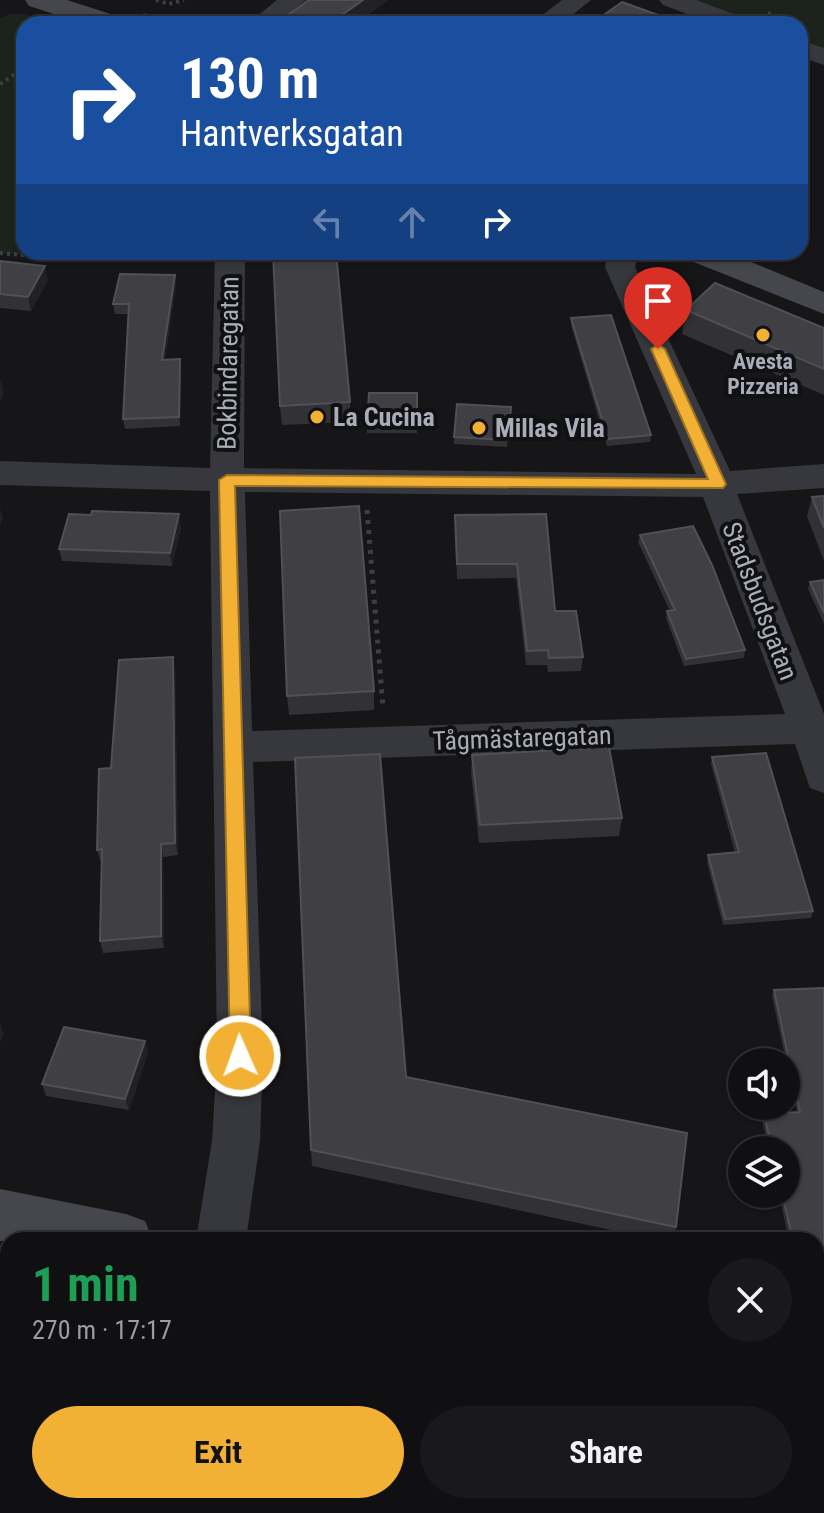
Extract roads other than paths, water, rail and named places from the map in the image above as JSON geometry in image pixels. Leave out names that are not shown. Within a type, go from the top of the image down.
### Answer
[{"type":"street","points":[[39,0],[88,16]]},
{"type":"street","points":[[271,16],[293,0]]},
{"type":"street","points":[[555,16],[578,0]]},
{"type":"street","points":[[672,0],[716,16]]},
{"type":"street","name":"Bokbindaregatan","points":[[222,1232],[236,1141],[240,1056],[227,480],[230,260]]},
{"type":"street","name":"Stadsbudsgatan","points":[[621,260],[620,267],[718,484],[723,506],[810,728],[824,777]]},
{"type":"street","points":[[717,260],[824,304]]},
{"type":"street","points":[[0,473],[227,480],[718,484],[824,476]]},
{"type":"street","name":"Tågmästaregatan","points":[[233,747],[810,728]]},
{"type":"street","points":[[0,1215],[86,1232]]},
{"type":"place","name":"Avesta Pizzeria","points":[[763,335]]},
{"type":"place","name":"La Cucina","points":[[317,417]]},
{"type":"place","name":"Millas Vila","points":[[479,428]]}]
